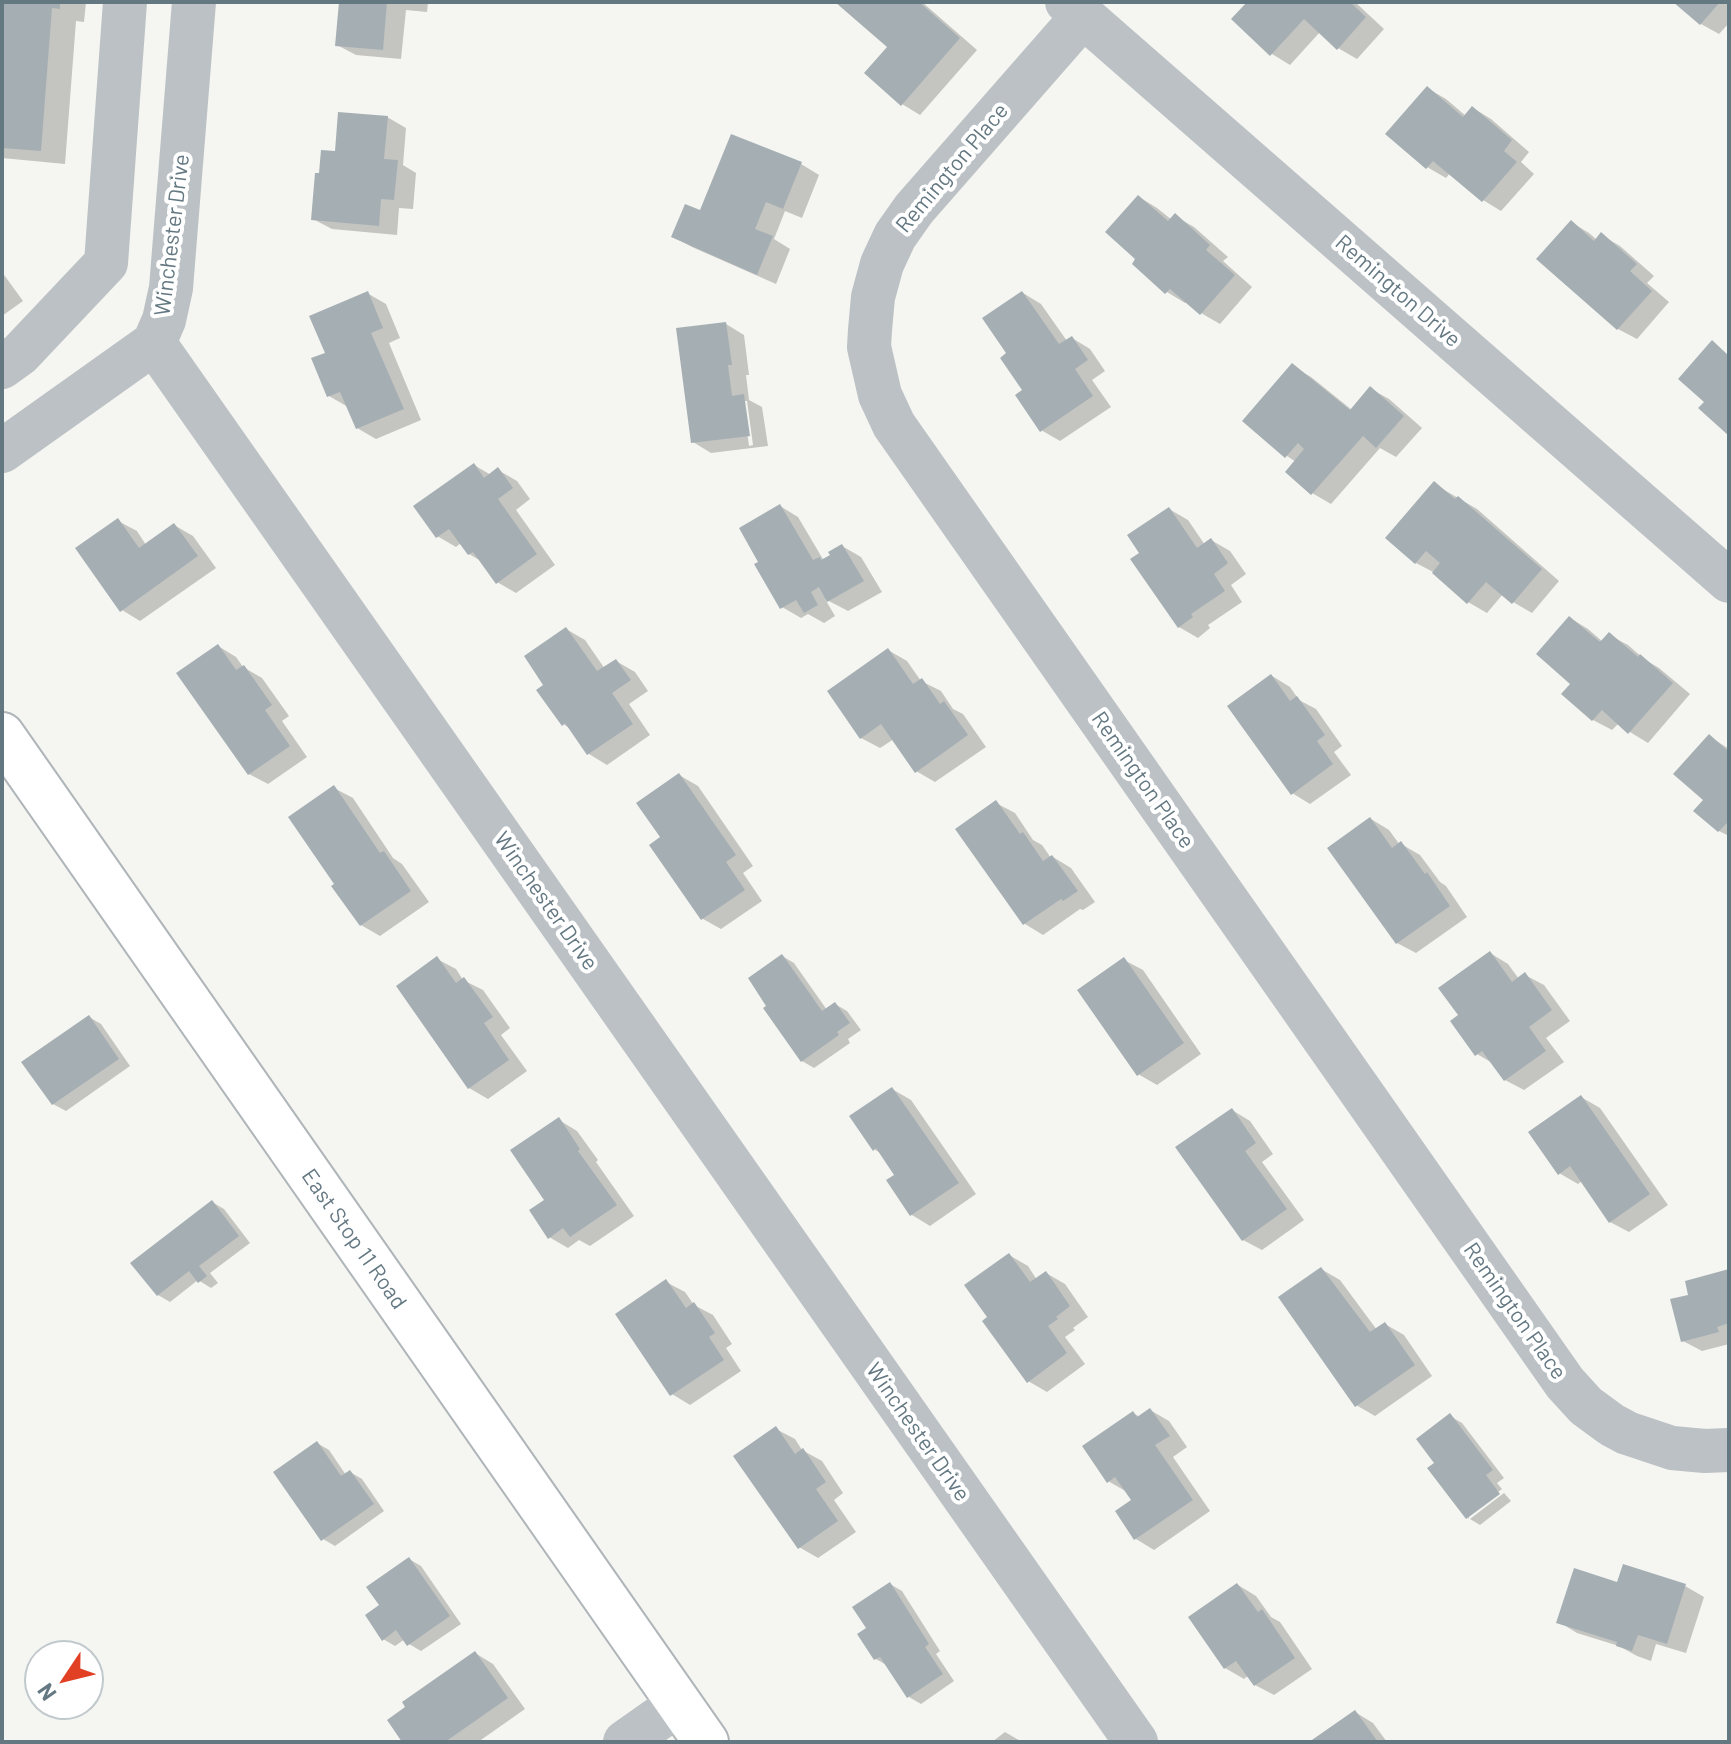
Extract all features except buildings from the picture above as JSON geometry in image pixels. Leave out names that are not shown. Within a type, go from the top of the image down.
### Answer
[{"type":"main road","name":"East Stop 11 Road","points":[[2,735],[706,1742]]},
{"type":"street","points":[[2,367],[20,354],[106,263],[125,2]]},
{"type":"street","name":"Winchester Drive","points":[[194,2],[168,307],[154,343],[1136,1742]]},
{"type":"street","name":"Remington Drive","points":[[1075,9],[1729,581]]},
{"type":"street","name":"Remington Place","points":[[1075,9],[895,236],[873,297],[869,347],[880,395],[894,425],[1565,1383],[1586,1406],[1627,1433],[1672,1448],[1729,1450]]},
{"type":"street","points":[[106,263],[171,280]]},
{"type":"street","points":[[2,451],[154,343]]},
{"type":"street","points":[[625,1742],[679,1704]]}]
